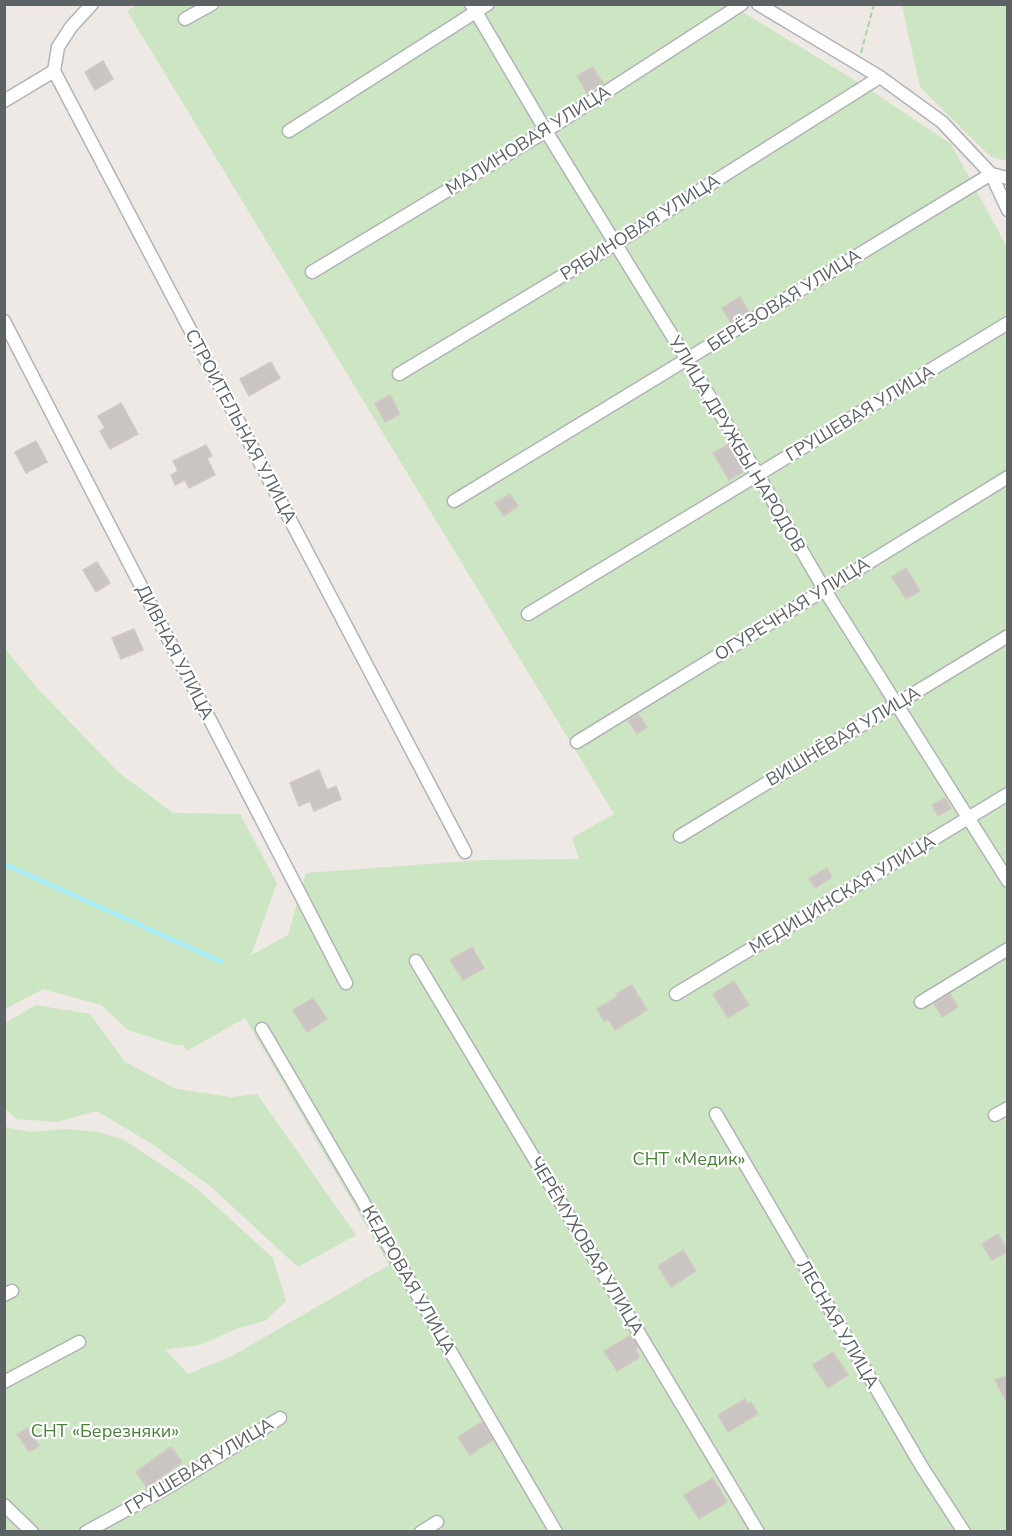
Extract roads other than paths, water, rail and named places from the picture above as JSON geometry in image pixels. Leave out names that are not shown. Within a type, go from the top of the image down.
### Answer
[{"type":"street","points":[[4,101],[54,71],[58,47],[71,27],[93,4]]},
{"type":"street","points":[[185,19],[212,4]]},
{"type":"street","points":[[289,130],[474,8],[488,4]]},
{"type":"street","name":"МАЛИНОВАЯ УЛИЦА","points":[[312,272],[546,131],[742,4]]},
{"type":"street","points":[[758,4],[880,77],[942,122],[991,174],[1008,210]]},
{"type":"street","name":"УЛИЦА ДРУЖБЫ НАРОДОВ","points":[[474,8],[546,131],[758,475],[824,589],[1008,881]]},
{"type":"street","name":"СТРОИТЕЛЬНАЯ УЛИЦА","points":[[54,71],[465,852]]},
{"type":"street","name":"РЯБИНОВАЯ УЛИЦА","points":[[399,374],[615,244],[880,77]]},
{"type":"street","points":[[991,174],[1008,178]]},
{"type":"street","name":"БЕРЁЗОВАЯ УЛИЦА","points":[[454,501],[991,174]]},
{"type":"street","name":"ДИВНАЯ УЛИЦА","points":[[4,321],[346,983]]},
{"type":"street","name":"ГРУШЕВАЯ УЛИЦА","points":[[528,614],[1008,323]]},
{"type":"street","name":"ОГУРЕЧНАЯ УЛИЦА","points":[[577,742],[1008,477]]},
{"type":"street","name":"ВИШНЁВАЯ УЛИЦА","points":[[680,836],[1008,636]]},
{"type":"street","name":"МЕДИЦИНСКАЯ УЛИЦА","points":[[676,994],[1008,794]]},
{"type":"street","points":[[921,1002],[1008,949]]},
{"type":"street","name":"ЧЕРЁМУХОВАЯ УЛИЦА","points":[[416,961],[758,1532]]},
{"type":"street","name":"КЕДРОВАЯ УЛИЦА","points":[[262,1029],[556,1532]]},
{"type":"street","points":[[996,1115],[1008,1107]]},
{"type":"street","name":"ЛЕСНАЯ УЛИЦА","points":[[716,1114],[916,1457],[964,1532]]},
{"type":"street","points":[[4,1382],[79,1342]]},
{"type":"street","name":"ГРУШЕВАЯ УЛИЦА","points":[[86,1532],[172,1485],[280,1418]]},
{"type":"street","points":[[4,1505],[32,1532]]},
{"type":"street","points":[[421,1532],[437,1522]]},
{"type":"waterway","points":[[4,864],[222,962]]},
{"type":"park label","name":"СНТ «Медик»","points":[[689,1159]]},
{"type":"park label","name":"СНТ «Березняки»","points":[[105,1431]]}]
